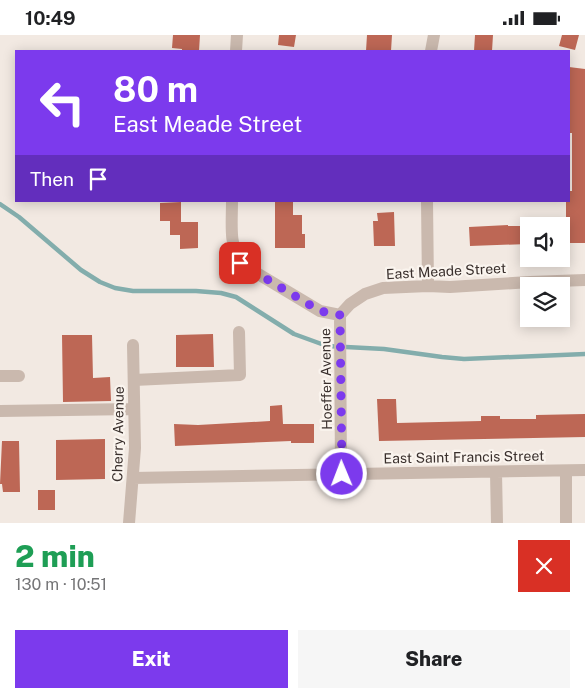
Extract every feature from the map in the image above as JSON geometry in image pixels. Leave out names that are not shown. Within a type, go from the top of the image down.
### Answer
[{"type":"street","points":[[236,50],[237,35]]},
{"type":"street","points":[[431,50],[434,35]]},
{"type":"street","points":[[232,202],[232,237],[234,252],[240,263],[320,311],[340,315]]},
{"type":"street","points":[[427,202],[428,286]]},
{"type":"street","name":"East Meade Street","points":[[340,315],[350,304],[383,288],[450,287],[530,281],[585,280]]},
{"type":"street","name":"Hoeffer Avenue","points":[[340,315],[342,474]]},
{"type":"street","points":[[134,380],[240,375],[239,333]]},
{"type":"street","name":"Cherry Avenue","points":[[129,523],[135,448],[133,345]]},
{"type":"street","points":[[0,376],[19,376]]},
{"type":"street","points":[[0,411],[134,409]]},
{"type":"street","points":[[566,471],[566,523]]},
{"type":"street","name":"East Saint Francis Street","points":[[133,478],[585,471]]},
{"type":"street","points":[[496,472],[497,523]]},
{"type":"building","points":[[173,35],[200,35],[199,50],[172,48]]},
{"type":"building","points":[[279,35],[296,35],[294,47],[278,45]]},
{"type":"building","points":[[367,35],[392,35],[391,50],[366,50]]},
{"type":"building","points":[[475,35],[493,35],[492,50],[474,50]]},
{"type":"building","points":[[562,35],[579,35],[575,50],[559,46]]},
{"type":"building","points":[[570,67],[585,69],[585,243],[570,243],[570,217],[566,217],[566,202],[570,202],[570,191],[572,191]]},
{"type":"building","points":[[181,202],[181,222],[198,222],[198,248],[180,249],[180,235],[170,235],[170,221],[160,221],[160,203]]},
{"type":"building","points":[[275,202],[293,202],[293,215],[302,215],[302,234],[305,234],[305,248],[275,248]]},
{"type":"building","points":[[394,212],[395,246],[374,246],[373,221],[378,221],[377,213]]},
{"type":"building","points":[[520,226],[520,244],[470,246],[469,227]]},
{"type":"building","points":[[213,334],[214,367],[176,367],[176,335]]},
{"type":"building","points":[[62,335],[92,335],[93,378],[110,377],[111,401],[63,402]]},
{"type":"building","points":[[377,399],[396,399],[397,423],[481,421],[481,416],[500,416],[500,419],[536,419],[536,415],[585,414],[585,437],[379,441]]},
{"type":"building","points":[[282,405],[283,424],[314,424],[314,443],[291,443],[291,441],[175,446],[174,424],[198,425],[270,421],[270,406]]},
{"type":"building","points":[[105,439],[105,479],[56,480],[56,440]]},
{"type":"building","points":[[2,441],[19,441],[20,492],[3,492],[2,484],[0,484]]},
{"type":"building","points":[[38,490],[55,490],[55,510],[38,510]]},
{"type":"waterway","points":[[0,204],[19,217],[81,270],[100,282],[115,288],[133,291],[196,291],[221,293],[236,297],[294,334],[327,346],[384,349],[464,359],[585,354]]},
{"type":"route","points":[[240,263],[320,311],[340,315],[342,474]]}]
